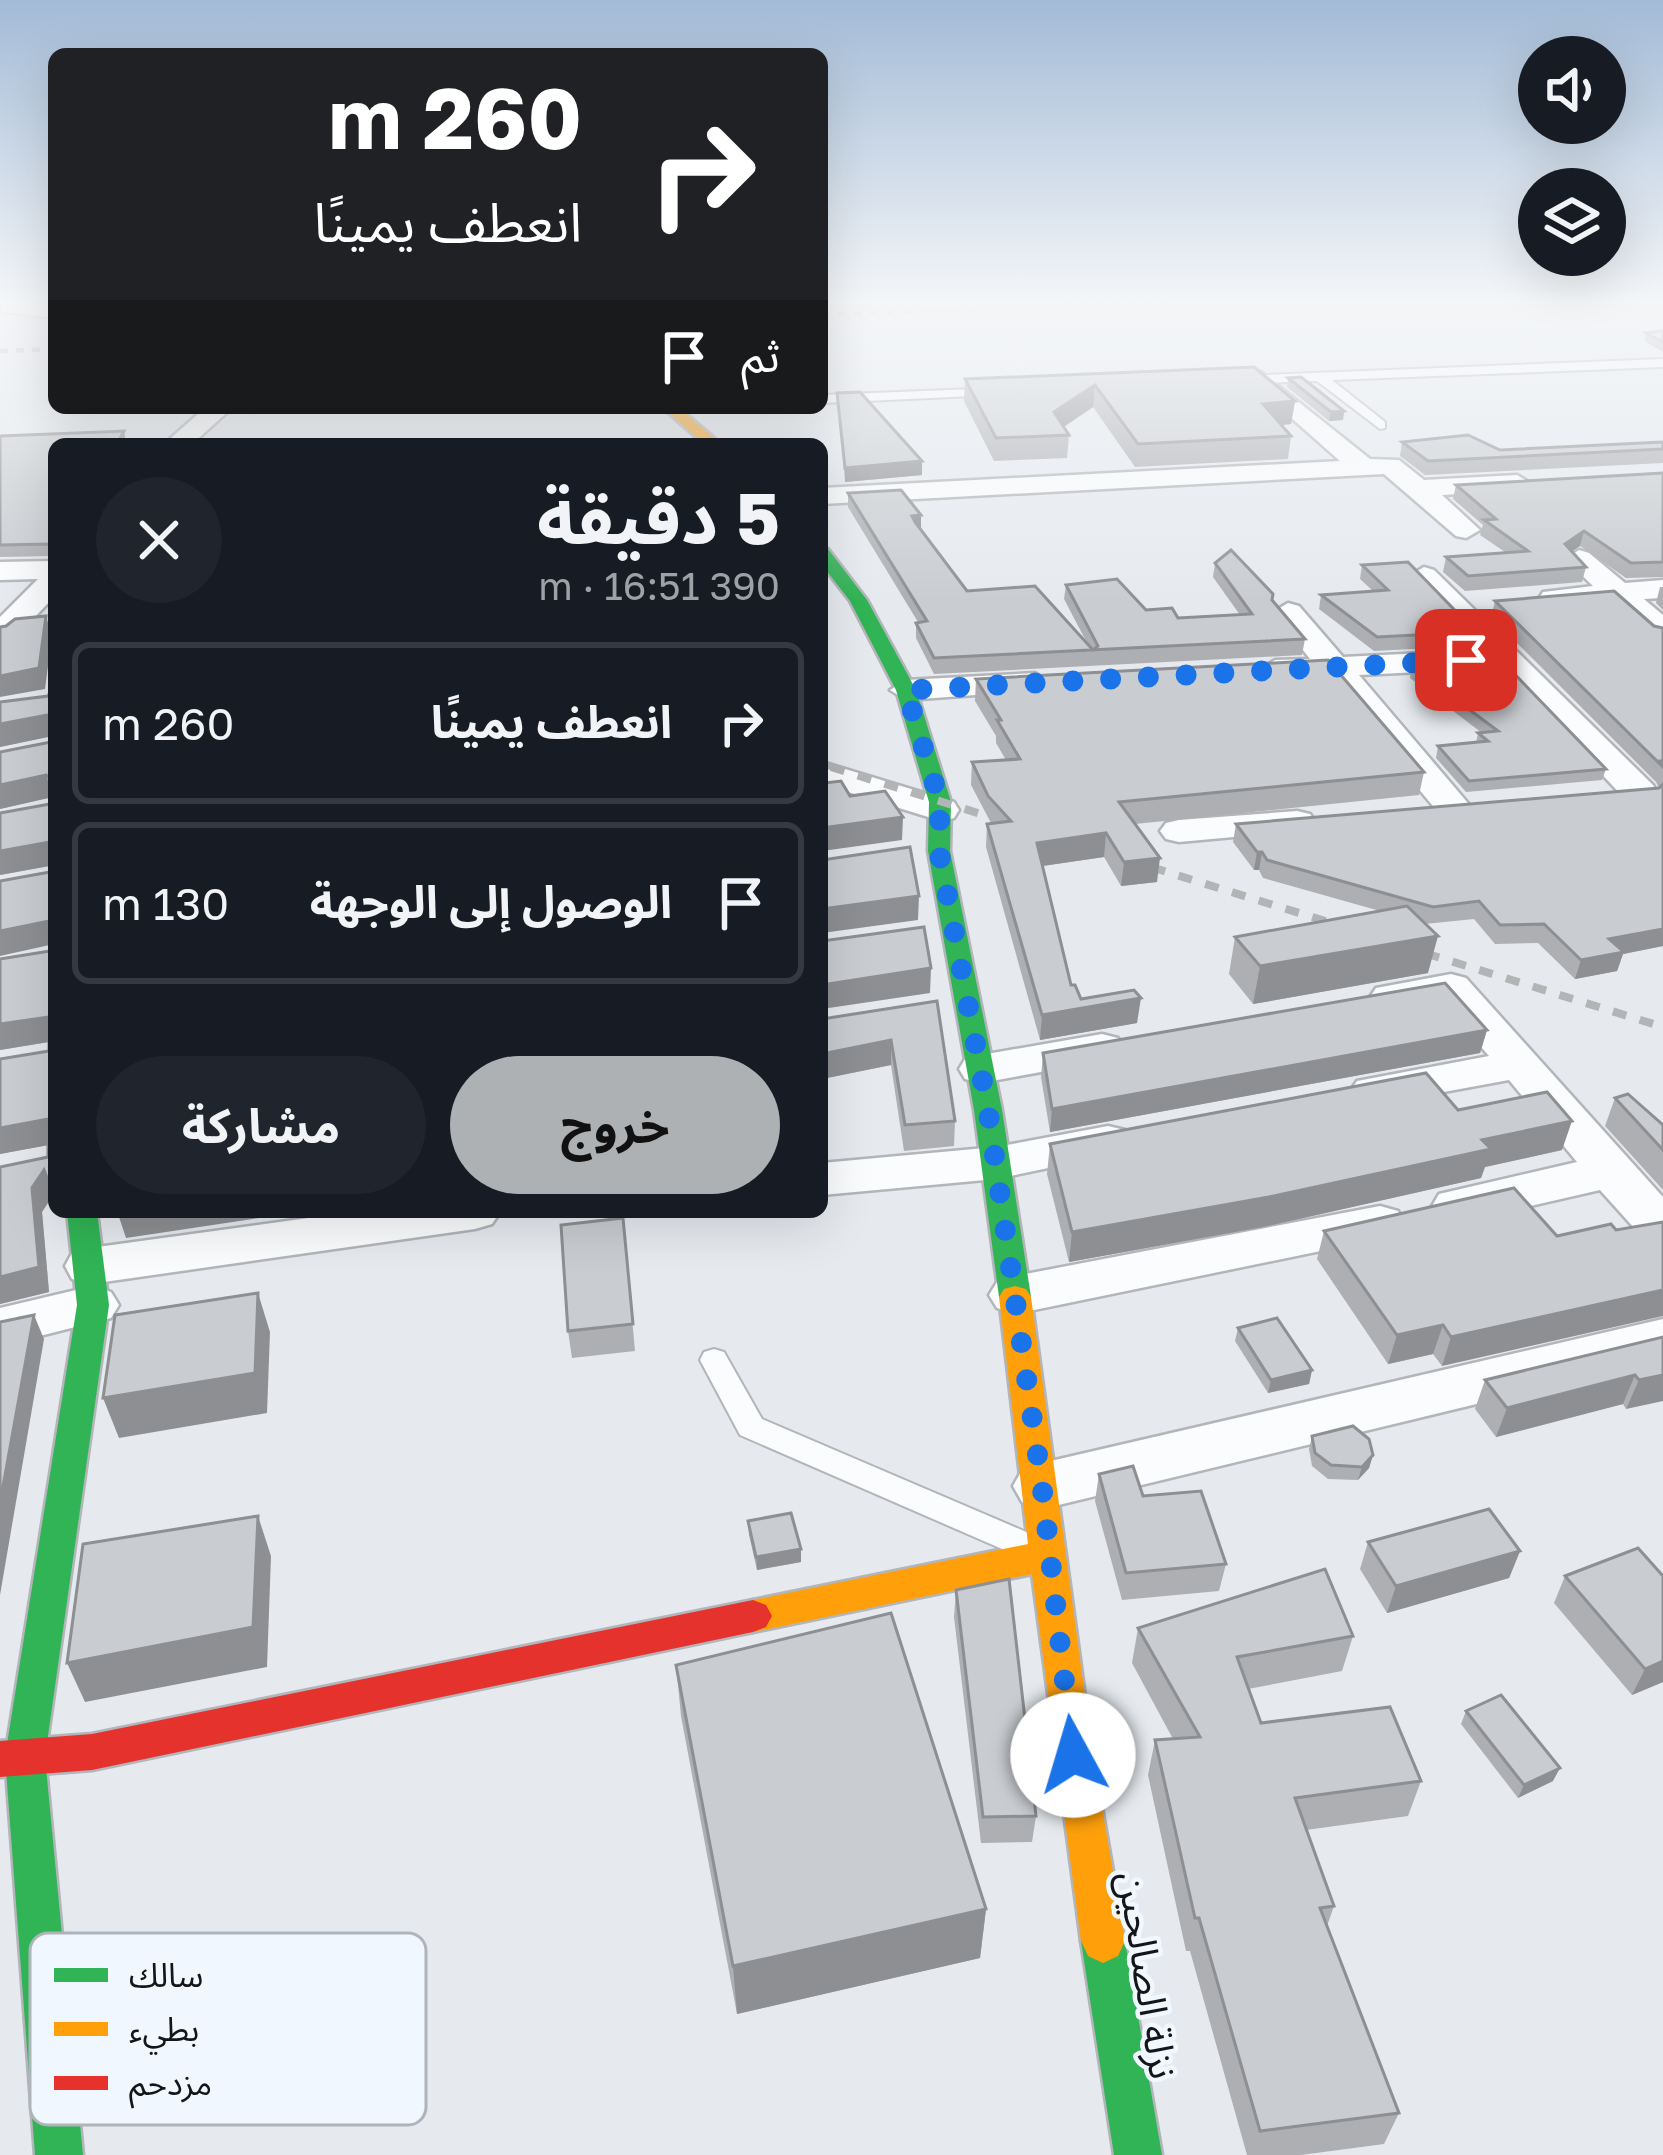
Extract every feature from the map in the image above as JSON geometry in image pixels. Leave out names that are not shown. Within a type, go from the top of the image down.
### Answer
[{"type":"main road","points":[[677,414],[706,438]]},
{"type":"main road","name":"نزلة الصالحين","points":[[828,566],[858,600],[906,690],[941,810],[939,851],[996,1163],[1042,1486],[1073,1755],[1138,2155]]},
{"type":"main road","points":[[30,1988],[20,1928],[13,1758],[92,1285],[83,1218]]},
{"type":"main road","points":[[13,1758],[92,1752],[1050,1555]]},
{"type":"main road","points":[[53,2125],[58,2155]]},
{"type":"street","points":[[1286,401],[1363,467]]},
{"type":"street","points":[[184,438],[213,414]]},
{"type":"street","points":[[828,496],[1395,467],[1466,530]]},
{"type":"street","points":[[1418,488],[1551,481]]},
{"type":"street","points":[[1579,560],[1663,631]]},
{"type":"street","points":[[0,571],[48,570]]},
{"type":"street","points":[[1424,577],[1510,658],[1640,794],[1594,797]]},
{"type":"street","points":[[0,635],[48,586]]},
{"type":"street","points":[[1455,606],[1663,589]]},
{"type":"street","points":[[1288,612],[1455,809]]},
{"type":"street","points":[[1239,672],[1510,658]]},
{"type":"street","points":[[906,690],[1073,681]]},
{"type":"street","points":[[832,783],[941,810]]},
{"type":"street","points":[[1409,813],[1502,805]]},
{"type":"street","points":[[1180,831],[1340,818]]},
{"type":"street","points":[[892,858],[939,851]]},
{"type":"street","points":[[911,938],[956,931]]},
{"type":"street","points":[[1357,1003],[1451,987],[1663,1228]]},
{"type":"street","points":[[920,1012],[968,1005]]},
{"type":"street","points":[[981,1069],[1145,1040]]},
{"type":"street","points":[[1323,1100],[1523,1064]]},
{"type":"street","points":[[828,1178],[996,1163],[1148,1133]]},
{"type":"street","points":[[1015,1295],[1264,1249],[1611,1171]]},
{"type":"street","points":[[0,1327],[92,1285],[444,1218]]},
{"type":"street","points":[[1042,1486],[1663,1339]]},
{"type":"lane","points":[[1350,401],[1380,425]]},
{"type":"lane","points":[[714,1360],[751,1427],[1050,1555]]},
{"type":"building","points":[[838,401],[868,401],[922,461],[845,468]]},
{"type":"building","points":[[976,401],[1071,401],[1054,412],[1069,435],[996,438]]},
{"type":"building","points":[[1106,401],[1295,401],[1263,404],[1291,436],[1138,444]]},
{"type":"building","points":[[1317,401],[1331,401],[1344,411],[1331,412]]},
{"type":"building","points":[[124,431],[120,438],[48,438],[48,544],[0,545],[0,436]]},
{"type":"building","points":[[1468,435],[1500,450],[1663,442],[1663,449],[1428,461],[1402,442]]},
{"type":"building","points":[[1663,473],[1663,562],[1631,563],[1584,531],[1565,544],[1586,567],[1468,576],[1446,557],[1528,551],[1484,520],[1496,519],[1456,485]]},
{"type":"building","points":[[901,490],[921,515],[912,516],[915,522],[967,591],[1035,586],[1093,650],[934,658],[916,623],[927,621],[848,493]]},
{"type":"building","points":[[1231,550],[1273,594],[1272,600],[1305,639],[1093,650],[1098,646],[1066,585],[1117,579],[1146,610],[1172,608],[1178,618],[1252,614],[1215,563]]},
{"type":"building","points":[[1408,562],[1476,632],[1377,637],[1321,595],[1388,590],[1362,565]]},
{"type":"building","points":[[1614,591],[1654,626],[1663,628],[1663,761],[1659,761],[1663,767],[1495,601]]},
{"type":"building","points":[[46,616],[39,668],[0,676],[0,627],[15,619]]},
{"type":"building","points":[[1328,660],[1424,772],[1119,802],[1160,858],[1124,862],[1106,833],[1037,843],[1071,985],[1081,999],[1134,990],[1141,998],[1042,1015],[987,824],[1011,821],[988,796],[972,762],[1020,759],[976,679]]},
{"type":"building","points":[[1503,662],[1606,769],[1469,781],[1438,746],[1488,741],[1478,733],[1498,731],[1412,667]]},
{"type":"building","points":[[48,696],[48,716],[0,724],[0,702]]},
{"type":"building","points":[[48,743],[48,776],[0,785],[0,752]]},
{"type":"building","points":[[841,781],[850,796],[885,791],[903,817],[828,827],[828,783]]},
{"type":"building","points":[[1663,784],[1663,929],[1609,939],[1624,952],[1581,960],[1544,924],[1500,925],[1479,901],[1433,907],[1267,860],[1236,824],[1659,788]]},
{"type":"building","points":[[48,804],[48,842],[0,851],[0,813]]},
{"type":"building","points":[[910,847],[919,896],[828,908],[828,859]]},
{"type":"building","points":[[48,872],[48,921],[0,931],[0,881]]},
{"type":"building","points":[[1407,906],[1438,936],[1260,966],[1235,937]]},
{"type":"building","points":[[924,927],[931,968],[828,984],[828,940]]},
{"type":"building","points":[[48,951],[48,1017],[0,1024],[0,959]]},
{"type":"building","points":[[1445,983],[1487,1030],[1052,1109],[1043,1053]]},
{"type":"building","points":[[937,1001],[955,1121],[905,1125],[891,1040],[828,1053],[828,1018]]},
{"type":"building","points":[[48,1051],[48,1119],[0,1128],[0,1059]]},
{"type":"building","points":[[1426,1073],[1458,1110],[1547,1092],[1572,1121],[1482,1140],[1491,1149],[1269,1197],[1072,1232],[1050,1144]]},
{"type":"building","points":[[1628,1094],[1663,1125],[1663,1150],[1615,1098]]},
{"type":"building","points":[[48,1157],[48,1180],[44,1170],[32,1188],[39,1267],[0,1277],[0,1167]]},
{"type":"building","points":[[1514,1188],[1557,1236],[1611,1224],[1616,1230],[1663,1222],[1663,1290],[1451,1337],[1443,1325],[1397,1335],[1324,1231]]},
{"type":"building","points":[[623,1218],[633,1324],[568,1331],[561,1225]]},
{"type":"building","points":[[258,1293],[255,1373],[103,1398],[115,1315]]},
{"type":"building","points":[[34,1315],[0,1503],[0,1322]]},
{"type":"building","points":[[1277,1318],[1312,1370],[1271,1380],[1238,1328]]},
{"type":"building","points":[[1663,1337],[1663,1375],[1639,1380],[1635,1375],[1507,1408],[1485,1380]]},
{"type":"building","points":[[1353,1426],[1369,1439],[1373,1455],[1362,1467],[1331,1465],[1315,1453],[1312,1436]]},
{"type":"building","points":[[1133,1466],[1143,1496],[1201,1491],[1226,1564],[1126,1573],[1099,1474]]},
{"type":"building","points":[[1489,1509],[1520,1551],[1396,1586],[1368,1542]]},
{"type":"building","points":[[791,1513],[801,1549],[756,1557],[748,1521]]},
{"type":"building","points":[[258,1516],[253,1627],[67,1663],[83,1544]]},
{"type":"building","points":[[1638,1548],[1663,1576],[1663,1661],[1645,1669],[1565,1576]]},
{"type":"building","points":[[1325,1569],[1353,1636],[1237,1657],[1261,1723],[1390,1707],[1421,1781],[1295,1798],[1334,1906],[1320,1908],[1399,2113],[1260,2131],[1199,1918],[1195,1918],[1155,1740],[1200,1737],[1138,1628]]},
{"type":"building","points":[[1009,1579],[1036,1816],[983,1817],[956,1590]]},
{"type":"building","points":[[891,1613],[986,1909],[733,1966],[676,1665]]},
{"type":"building","points":[[1501,1695],[1560,1768],[1524,1785],[1466,1711]]},
{"type":"railway","points":[[831,767],[1016,825]]},
{"type":"railway","points":[[831,767],[840,770]]},
{"type":"railway","points":[[1125,859],[1354,930]]},
{"type":"railway","points":[[1399,945],[1663,1027]]},
{"type":"traffic: fast","points":[[828,561],[858,600],[906,690],[940,802],[939,851],[988,1110],[1015,1297]]},
{"type":"traffic: fast","points":[[40,1933],[25,1757],[93,1305],[83,1218]]},
{"type":"traffic: fast","points":[[1103,1941],[1138,2155]]},
{"type":"traffic: fast","points":[[56,2125],[59,2155]]},
{"type":"traffic: slow","points":[[677,414],[706,438]]},
{"type":"traffic: slow","points":[[1015,1297],[1073,1755],[1103,1941]]},
{"type":"traffic: slow","points":[[753,1616],[1050,1555]]},
{"type":"traffic: jam","points":[[0,1759],[92,1752],[753,1616]]},
{"type":"route","points":[[1073,1755],[1042,1486],[988,1110],[939,851],[940,802],[906,690],[1466,660]]}]
